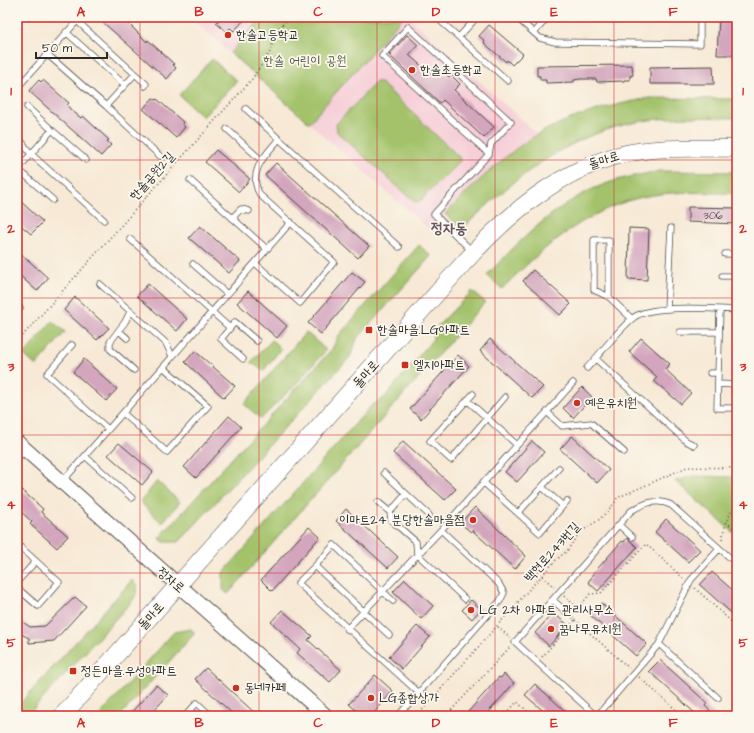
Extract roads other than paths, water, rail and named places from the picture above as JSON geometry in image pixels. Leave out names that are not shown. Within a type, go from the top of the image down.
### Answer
[{"type":"main road","name":"돌마로","points":[[62,716],[474,252],[498,228],[527,203],[560,180],[597,161],[629,153],[648,151],[737,148]]},
{"type":"street","name":"정자로","points":[[20,450],[62,482],[326,716]]},
{"type":"lane","points":[[436,17],[508,81]]},
{"type":"lane","points":[[459,37],[477,17]]},
{"type":"lane","points":[[516,17],[534,33],[546,41],[700,44],[700,17]]},
{"type":"lane","points":[[534,33],[548,17]]},
{"type":"lane","points":[[17,88],[77,20],[146,84],[145,86]]},
{"type":"lane","points":[[474,252],[434,214],[489,154],[491,144],[511,122],[408,28],[382,56],[489,154]]},
{"type":"lane","points":[[66,32],[125,85]]},
{"type":"lane","points":[[48,54],[160,156]]},
{"type":"lane","points":[[106,106],[135,74]]},
{"type":"lane","points":[[27,107],[86,160]]},
{"type":"lane","points":[[246,109],[399,247]]},
{"type":"lane","points":[[227,129],[261,160]]},
{"type":"lane","points":[[52,130],[17,169],[53,200]]},
{"type":"lane","points":[[17,135],[30,153],[104,220]]},
{"type":"lane","points":[[254,263],[300,303],[334,262],[260,195],[257,189],[256,175],[261,160],[279,139]]},
{"type":"lane","points":[[190,180],[267,249]]},
{"type":"lane","points":[[232,218],[241,209],[249,211]]},
{"type":"lane","points":[[62,482],[291,222]]},
{"type":"lane","points":[[667,309],[671,228]]},
{"type":"lane","points":[[609,297],[610,238],[594,240],[594,290],[609,297],[632,319]]},
{"type":"lane","points":[[130,239],[230,328]]},
{"type":"lane","points":[[725,254],[737,254]]},
{"type":"lane","points":[[193,264],[227,294]]},
{"type":"lane","points":[[722,276],[737,276]]},
{"type":"lane","points":[[100,284],[166,343],[172,356]]},
{"type":"lane","points":[[587,368],[632,319],[645,312],[667,309],[737,310]]},
{"type":"lane","points":[[720,310],[717,408],[737,408]]},
{"type":"lane","points":[[130,312],[119,331],[110,342],[110,348],[134,370]]},
{"type":"lane","points":[[243,359],[221,339],[235,322],[257,341]]},
{"type":"lane","points":[[119,331],[127,338]]},
{"type":"lane","points":[[680,332],[719,332]]},
{"type":"lane","points":[[72,345],[47,374],[108,429]]},
{"type":"lane","points":[[596,358],[686,441],[694,446]]},
{"type":"lane","points":[[123,413],[167,452],[208,406],[163,366]]},
{"type":"lane","points":[[710,373],[718,373]]},
{"type":"lane","points":[[347,630],[417,554],[442,530],[483,482],[573,383]]},
{"type":"lane","points":[[718,384],[737,385]]},
{"type":"lane","points":[[473,394],[466,400],[430,442],[451,460],[505,397]]},
{"type":"lane","points":[[466,400],[517,445]]},
{"type":"lane","points":[[547,412],[562,426],[591,423],[624,452]]},
{"type":"lane","points":[[84,456],[132,498]]},
{"type":"lane","points":[[518,514],[559,468]]},
{"type":"lane","points":[[384,473],[429,514]]},
{"type":"lane","points":[[483,482],[540,533],[565,504],[542,487]]},
{"type":"lane","points":[[390,512],[406,494]]},
{"type":"lane","points":[[378,502],[390,512],[391,520],[416,542],[417,554],[466,599]]},
{"type":"lane","points":[[719,549],[691,580],[659,644],[597,716],[515,642],[619,525],[638,506],[652,502],[664,502],[671,505],[737,564]]},
{"type":"lane","points":[[619,525],[632,537]]},
{"type":"lane","points":[[398,716],[500,601],[504,593],[499,584],[442,530]]},
{"type":"lane","points":[[17,544],[59,582],[38,606],[17,588]]},
{"type":"lane","points":[[392,601],[334,545],[298,584],[347,630],[420,693]]},
{"type":"lane","points":[[17,582],[36,561]]},
{"type":"lane","points":[[315,566],[389,635]]},
{"type":"lane","points":[[553,600],[566,612]]},
{"type":"lane","points":[[659,644],[718,698]]},
{"type":"lane","points":[[185,716],[197,703],[211,716]]},
{"type":"place","name":"한솔고등학교","points":[[228,35]]},
{"type":"place","name":"한솔초등학교","points":[[412,70]]},
{"type":"place","name":"한솔마을.LG아파트","points":[[369,330]]},
{"type":"place","name":"엘지아파트","points":[[405,365]]},
{"type":"place","name":"예은유치원","points":[[577,403]]},
{"type":"place","name":"이마트24 분당한솔마을점","points":[[473,520]]},
{"type":"place","name":"LG 2차 아파트 관리사무소","points":[[471,610]]},
{"type":"place","name":"꿈나무유치원","points":[[551,629]]},
{"type":"place","name":"정든마을.우성아파트","points":[[73,671]]},
{"type":"place","name":"동네카페","points":[[236,688]]},
{"type":"place","name":"LG종합상가","points":[[371,698]]},
{"type":"district","name":"정자동","points":[[449,228]]},
{"type":"park label","name":"한솔 어린이 공원","points":[[305,61]]}]
